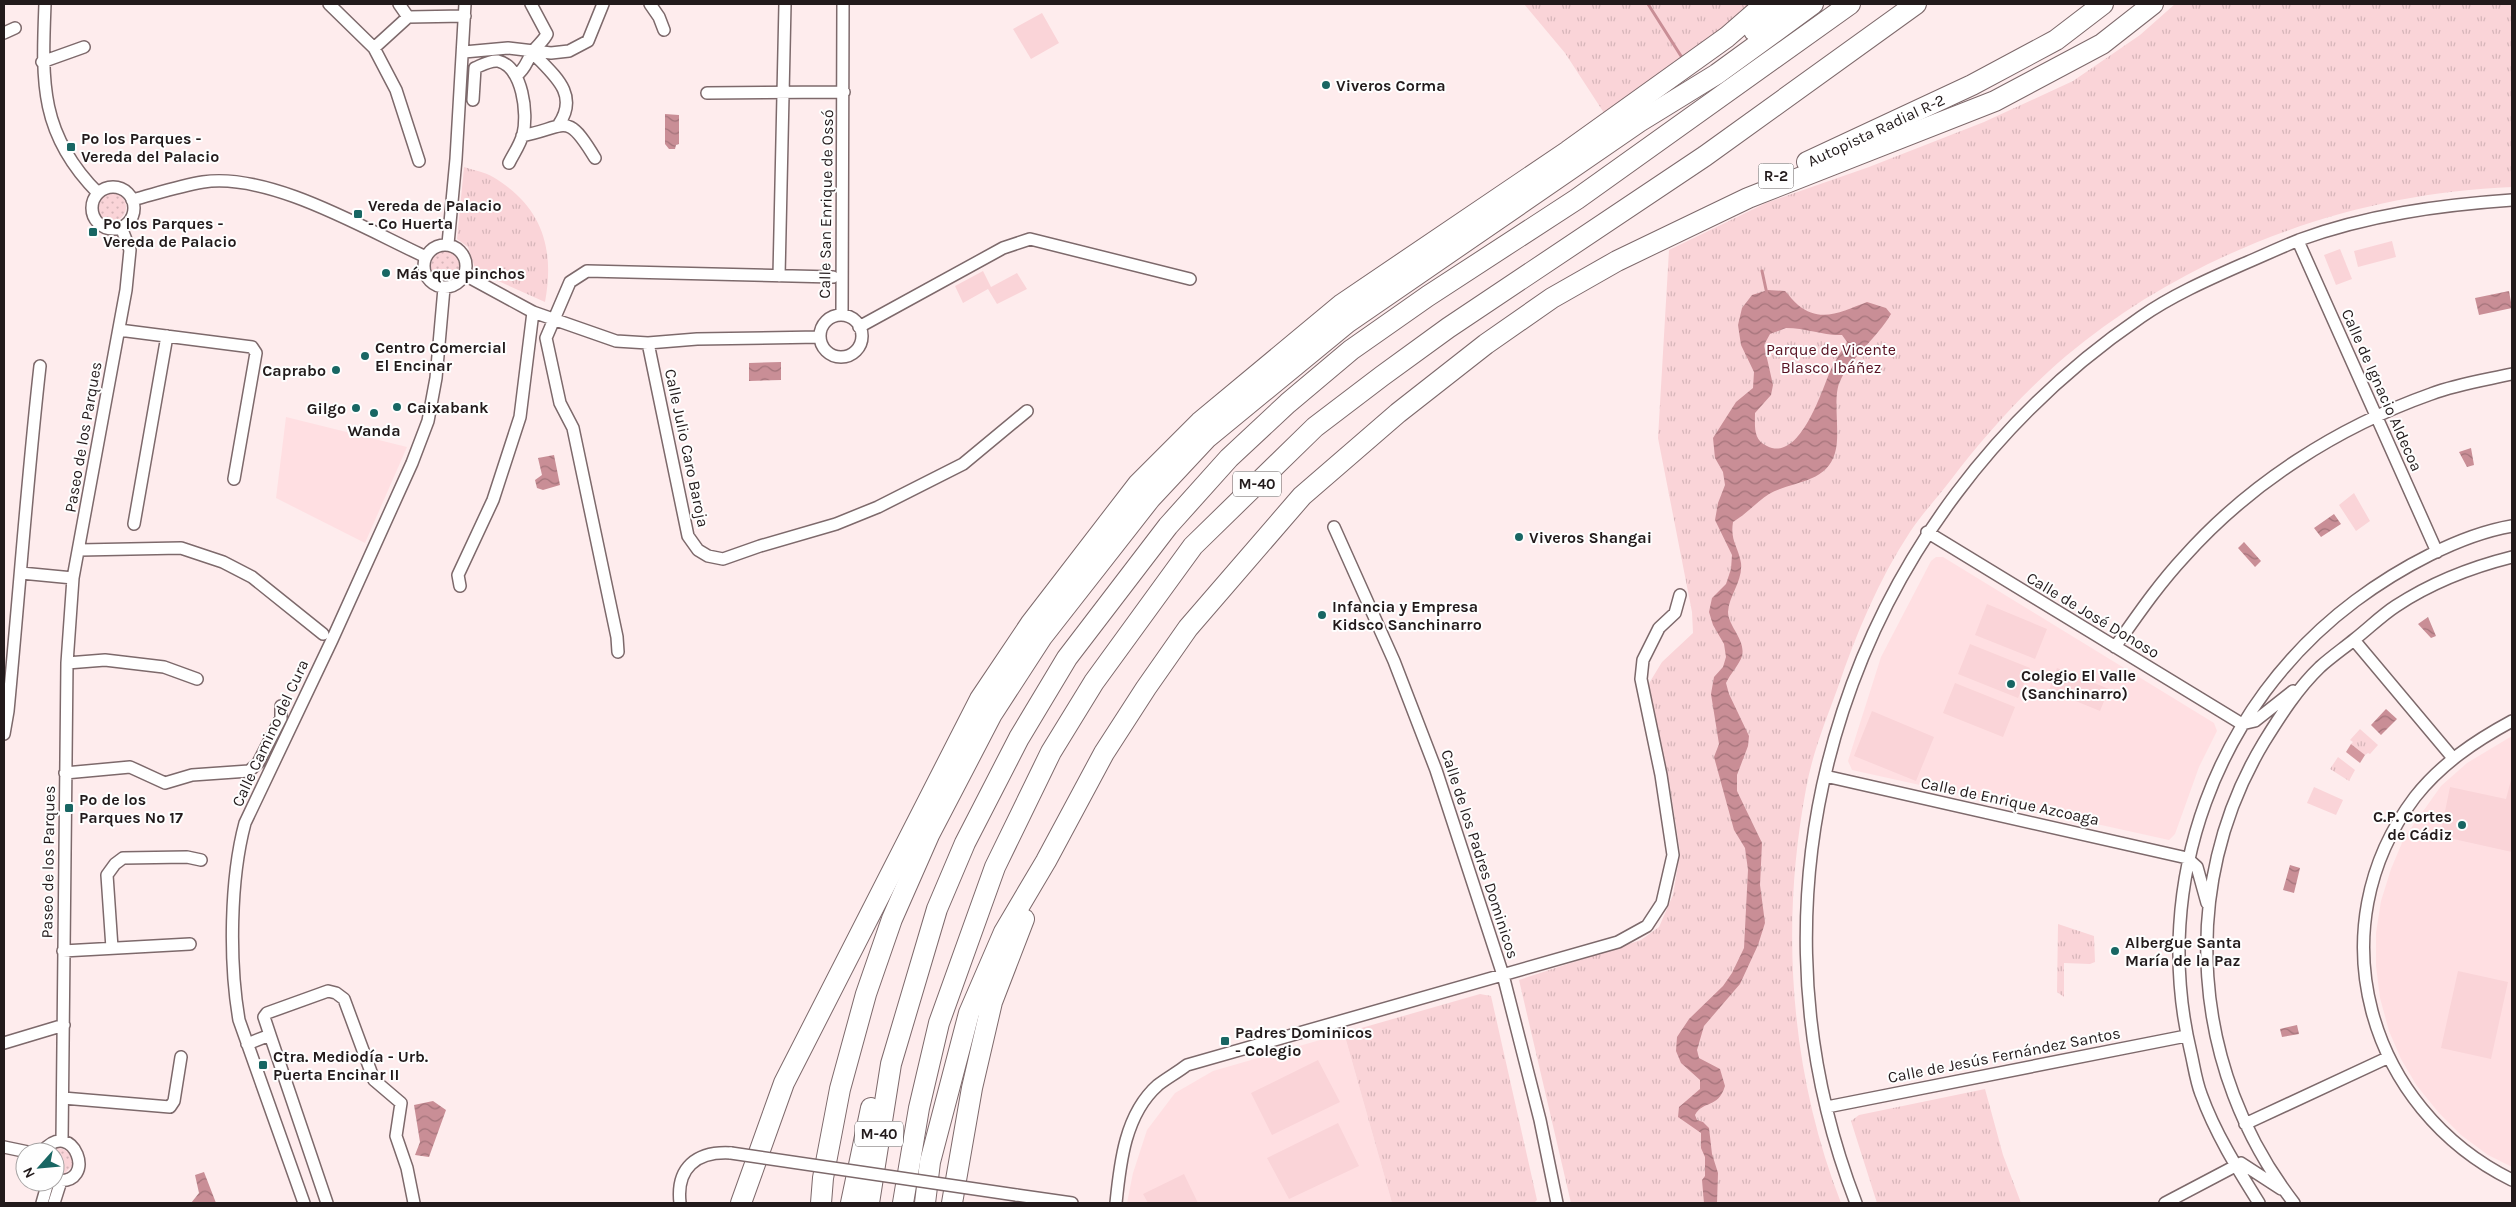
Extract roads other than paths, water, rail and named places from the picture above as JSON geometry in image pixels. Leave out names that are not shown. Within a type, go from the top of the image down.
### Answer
[{"type":"highway","points":[[742,1203],[784,1082],[980,699],[1031,623],[1138,484],[1200,422],[1342,304],[1584,139],[1727,37],[1765,4]]},
{"type":"highway","points":[[1639,122],[1788,4]]},
{"type":"highway","points":[[821,1203],[823,1178],[840,1089],[866,994],[892,919],[929,836],[992,714],[1042,637],[1150,499],[1207,438],[1346,323],[1639,122],[1716,74],[1813,4]]},
{"type":"highway","name":"M-40","points":[[869,1203],[891,1064],[937,909],[965,843],[1019,738],[1066,658],[1168,526],[1223,464],[1288,403],[1351,350],[1428,296],[1577,199],[1850,4]]},
{"type":"highway","points":[[1912,7],[1932,4]]},
{"type":"highway","name":"Autopista Radial R-2","points":[[1617,261],[1669,225],[1972,85],[2056,40],[2103,4]]},
{"type":"highway","points":[[925,1203],[930,1162],[969,1014],[1004,932],[1046,861],[1104,753],[1156,673],[1188,628],[1302,496],[1398,413],[1486,344],[1552,298],[1617,261],[1748,198],[1995,102],[2102,44],[2152,4]]},
{"type":"highway","name":"M-40","points":[[903,1203],[919,1108],[939,1024],[995,867],[1051,752],[1094,682],[1193,546],[1315,427],[1382,376],[1448,328],[1713,151],[1912,7]]},
{"type":"highway","points":[[952,1203],[972,1088],[992,1002],[1046,861]]},
{"type":"highway","points":[[851,1203],[878,1078],[891,1064]]},
{"type":"street","points":[[45,4],[42,62],[45,99],[53,125],[65,151],[84,178],[98,193]]},
{"type":"street","points":[[329,4],[374,48],[396,90],[419,161]]},
{"type":"street","points":[[399,4],[408,17]]},
{"type":"street","points":[[448,244],[464,52],[465,4]]},
{"type":"street","points":[[516,76],[525,68],[532,52],[541,45],[547,34],[530,4]]},
{"type":"street","points":[[464,52],[508,48],[532,52],[568,51],[588,41],[603,4]]},
{"type":"street","points":[[650,4],[660,17],[664,30]]},
{"type":"street","points":[[779,276],[785,4]]},
{"type":"street","name":"Calle San Enrique de Ossó","points":[[842,315],[843,4]]},
{"type":"street","points":[[374,48],[408,17],[465,16]]},
{"type":"street","points":[[4,33],[15,28]]},
{"type":"street","points":[[42,62],[84,47]]},
{"type":"street","points":[[522,136],[543,132],[560,124],[565,116],[568,104],[565,94],[553,73],[532,52]]},
{"type":"street","points":[[473,100],[475,68],[487,62],[498,61],[516,76],[521,88],[525,112],[522,136],[509,162]]},
{"type":"street","name":"Calle San Enrique de Ossó","points":[[707,93],[844,92]]},
{"type":"street","points":[[560,124],[570,126],[582,137],[594,158]]},
{"type":"street","points":[[132,200],[204,182],[234,182],[274,188],[426,257]]},
{"type":"street","points":[[110,187],[117,187],[129,194],[132,200],[133,213],[126,224],[121,227],[107,228],[95,219],[92,205],[98,193],[110,187]]},
{"type":"street","points":[[1856,1203],[1827,1107],[1815,1051],[1809,1006],[1806,934],[1807,883],[1815,825],[1843,706],[1883,610],[1927,532],[1943,509],[2002,436],[2030,407],[2085,360],[2151,311],[2209,279],[2298,241],[2387,215],[2459,203],[2512,200]]},
{"type":"street","name":"Paseo de los Parques","points":[[62,1141],[67,663],[74,578],[119,330],[130,250],[121,227]]},
{"type":"street","points":[[859,327],[1003,248],[1030,239],[1190,279]]},
{"type":"street","name":"Calle de Ignacio Aldecoa","points":[[2298,241],[2437,552]]},
{"type":"street","points":[[448,244],[462,252],[466,259],[464,275],[460,282],[444,288],[436,285],[425,273],[426,257],[431,249],[439,245],[448,244]]},
{"type":"street","points":[[618,652],[617,637],[573,428],[560,403],[546,338],[570,282],[587,271],[833,277]]},
{"type":"street","points":[[464,275],[533,312],[616,341],[648,343],[697,338],[820,337]]},
{"type":"street","name":"Calle Camino del Cura","points":[[304,1203],[247,1044],[239,1020],[235,999],[234,942],[238,850],[245,823],[332,640],[412,463],[428,422],[436,378],[444,288]]},
{"type":"street","points":[[460,586],[458,575],[492,500],[520,417],[533,312]]},
{"type":"street","points":[[842,315],[852,319],[859,327],[862,336],[860,345],[854,353],[846,357],[836,357],[828,353],[822,346],[820,337],[826,322],[842,315]]},
{"type":"street","points":[[119,330],[252,348],[256,353],[234,479]]},
{"type":"street","points":[[134,524],[168,336]]},
{"type":"street","name":"Calle Julio Caro Baroja","points":[[648,343],[688,536],[698,550],[708,556],[723,559],[836,524],[878,507],[963,464],[1027,411]]},
{"type":"street","points":[[4,734],[8,712],[21,573],[26,493],[40,366]]},
{"type":"street","points":[[2115,647],[2153,593],[2184,556],[2244,499],[2315,449],[2376,416],[2433,393],[2512,374]]},
{"type":"street","name":"Calle de los Padres Dominicos","points":[[1334,526],[1390,652],[1430,753],[1503,975],[1540,1120],[1557,1203]]},
{"type":"street","points":[[2259,1203],[2234,1164],[2200,1093],[2186,1036],[2178,983],[2179,929],[2188,858],[2208,794],[2242,724],[2273,678],[2325,623],[2376,586],[2437,552],[2496,529],[2512,526]]},
{"type":"street","name":"Calle de José Donoso","points":[[1927,532],[2242,724]]},
{"type":"street","points":[[80,550],[181,548],[223,562],[252,577],[324,634]]},
{"type":"street","points":[[2242,724],[2255,721],[2396,606],[2443,581],[2493,562],[2512,557]]},
{"type":"street","points":[[21,573],[74,578]]},
{"type":"street","points":[[1116,1203],[1124,1144],[1141,1105],[1157,1086],[1187,1065],[1618,942],[1647,926],[1662,902],[1673,855],[1661,775],[1641,680],[1643,660],[1659,628],[1675,613],[1680,595]]},
{"type":"street","points":[[2354,640],[2453,758]]},
{"type":"street","points":[[67,663],[105,660],[164,667],[197,679]]},
{"type":"street","points":[[2294,1203],[2262,1158],[2244,1124],[2222,1065],[2209,1004],[2206,943],[2208,908],[2226,823],[2249,766],[2281,714],[2320,668]]},
{"type":"street","name":"Paseo de los Parques","points":[[65,773],[130,768],[165,783],[192,775],[249,771],[258,763],[281,718],[281,706]]},
{"type":"street","points":[[2512,721],[2482,737],[2453,758],[2415,797],[2391,836],[2369,896],[2363,951],[2369,1006],[2387,1058],[2405,1089],[2427,1117],[2452,1142],[2481,1163],[2512,1180]]},
{"type":"street","name":"Calle de Enrique Azcoaga","points":[[1825,776],[2188,858]]},
{"type":"street","points":[[112,948],[107,875],[115,864],[123,858],[186,857],[200,860]]},
{"type":"street","points":[[2188,858],[2197,867],[2208,908]]},
{"type":"street","name":"Paseo de los Parques","points":[[63,951],[190,944]]},
{"type":"street","points":[[327,1203],[264,1017],[267,1013],[328,991],[336,993],[344,999],[374,1080],[401,1103],[396,1136],[414,1203]]},
{"type":"street","points":[[4,1043],[64,1025]]},
{"type":"street","points":[[247,1044],[270,1035]]},
{"type":"street","name":"Calle de Jesús Fernández Santos","points":[[1827,1107],[2186,1036]]},
{"type":"street","points":[[63,1098],[170,1106],[174,1100],[181,1057]]},
{"type":"street","points":[[2244,1124],[2387,1058]]},
{"type":"street","points":[[57,1142],[62,1141]]},
{"type":"street","points":[[65,1142],[76,1150],[79,1155],[80,1166],[75,1176],[65,1182]]},
{"type":"street","points":[[680,1203],[678,1188],[682,1176],[689,1166],[707,1154],[731,1153],[1072,1203]]},
{"type":"street","points":[[2165,1203],[2234,1164],[2241,1162],[2286,1193]]},
{"type":"water","points":[[665,114],[679,115],[679,144],[676,145],[675,149],[669,149],[665,144]]},
{"type":"water","points":[[1768,290],[1785,291],[1798,305],[1815,314],[1824,315],[1841,312],[1867,302],[1886,308],[1891,314],[1851,363],[1840,381],[1837,397],[1837,445],[1830,463],[1824,471],[1807,480],[1769,494],[1733,522],[1732,529],[1740,557],[1741,570],[1728,612],[1743,650],[1741,659],[1726,683],[1729,694],[1749,736],[1748,746],[1737,775],[1737,791],[1762,843],[1760,885],[1765,923],[1758,945],[1740,984],[1704,1026],[1697,1050],[1699,1058],[1720,1069],[1725,1086],[1715,1101],[1702,1107],[1695,1115],[1697,1120],[1703,1122],[1709,1128],[1712,1154],[1718,1173],[1717,1203],[1704,1203],[1702,1180],[1705,1176],[1705,1157],[1701,1148],[1701,1133],[1678,1117],[1679,1107],[1700,1089],[1700,1080],[1681,1063],[1676,1051],[1677,1037],[1689,1019],[1723,986],[1732,973],[1744,948],[1748,870],[1745,848],[1734,830],[1714,757],[1719,744],[1711,694],[1714,677],[1723,667],[1726,657],[1724,644],[1713,625],[1709,612],[1712,598],[1726,584],[1731,569],[1732,555],[1715,520],[1718,503],[1725,485],[1723,472],[1715,458],[1713,438],[1736,402],[1753,388],[1754,372],[1741,345],[1738,325],[1742,308],[1752,295]],"holes":[[[1786,328],[1842,335],[1847,342],[1831,369],[1808,422],[1799,435],[1790,444],[1779,448],[1767,446],[1757,437],[1755,423],[1755,413],[1771,395],[1773,385],[1764,345],[1770,334]]]},
{"type":"water","points":[[2509,291],[2512,308],[2479,315],[2475,298]]},
{"type":"water","points":[[781,362],[781,380],[749,381],[749,363]]},
{"type":"water","points":[[2471,448],[2474,465],[2467,467],[2459,452]]},
{"type":"water","points":[[554,455],[560,485],[543,490],[537,488],[535,480],[542,475],[538,458]]},
{"type":"water","points":[[2334,514],[2341,524],[2321,537],[2314,528]]},
{"type":"water","points":[[2244,542],[2261,561],[2255,567],[2238,548]]},
{"type":"water","points":[[2428,617],[2436,636],[2431,638],[2418,624]]},
{"type":"water","points":[[2386,709],[2397,719],[2381,735],[2371,725]]},
{"type":"water","points":[[2290,865],[2300,868],[2294,893],[2283,890]]},
{"type":"water","points":[[2297,1025],[2299,1034],[2282,1037],[2280,1029]]},
{"type":"water","points":[[433,1101],[446,1110],[429,1157],[415,1155],[420,1142],[414,1105]]},
{"type":"water","points":[[204,1172],[216,1203],[191,1203],[199,1193],[195,1175]]},
{"type":"waterway","points":[[1648,4],[1681,56]]},
{"type":"waterway","points":[[1762,271],[1767,294]]},
{"type":"place","name":"Viveros Corma","points":[[1326,85]]},
{"type":"place","name":"Pº los Parques - Vereda del Palacio","points":[[71,147]]},
{"type":"place","name":"Vereda de Palacio - Cº Huerta","points":[[358,214]]},
{"type":"place","name":"Pº los Parques - Vereda de Palacio","points":[[93,232]]},
{"type":"place","name":"Más que pinchos","points":[[386,273]]},
{"type":"place","name":"Centro Comercial El Encinar","points":[[365,356]]},
{"type":"place","name":"Caprabo","points":[[336,370]]},
{"type":"place","name":"Caixabank","points":[[397,407]]},
{"type":"place","name":"Gilgo","points":[[356,408]]},
{"type":"place","name":"Wanda","points":[[374,413]]},
{"type":"place","name":"Viveros Shangai","points":[[1519,537]]},
{"type":"place","name":"Infancia y Empresa Kidsco Sanchinarro","points":[[1322,615]]},
{"type":"place","name":"Colegio El Valle (Sanchinarro)","points":[[2011,684]]},
{"type":"place","name":"Pº de los Parques Nº 17","points":[[69,808]]},
{"type":"place","name":"C.P. Cortes de Cádiz","points":[[2462,825]]},
{"type":"place","name":"Albergue Santa María de la Paz","points":[[2115,951]]},
{"type":"place","name":"Padres Dominicos - Colegio","points":[[1225,1041]]},
{"type":"place","name":"Ctra. Mediodía - Urb. Puerta Encinar II","points":[[263,1065]]},
{"type":"park label","name":"Parque de Vicente Blasco Ibáñez","points":[[1831,358]]}]
